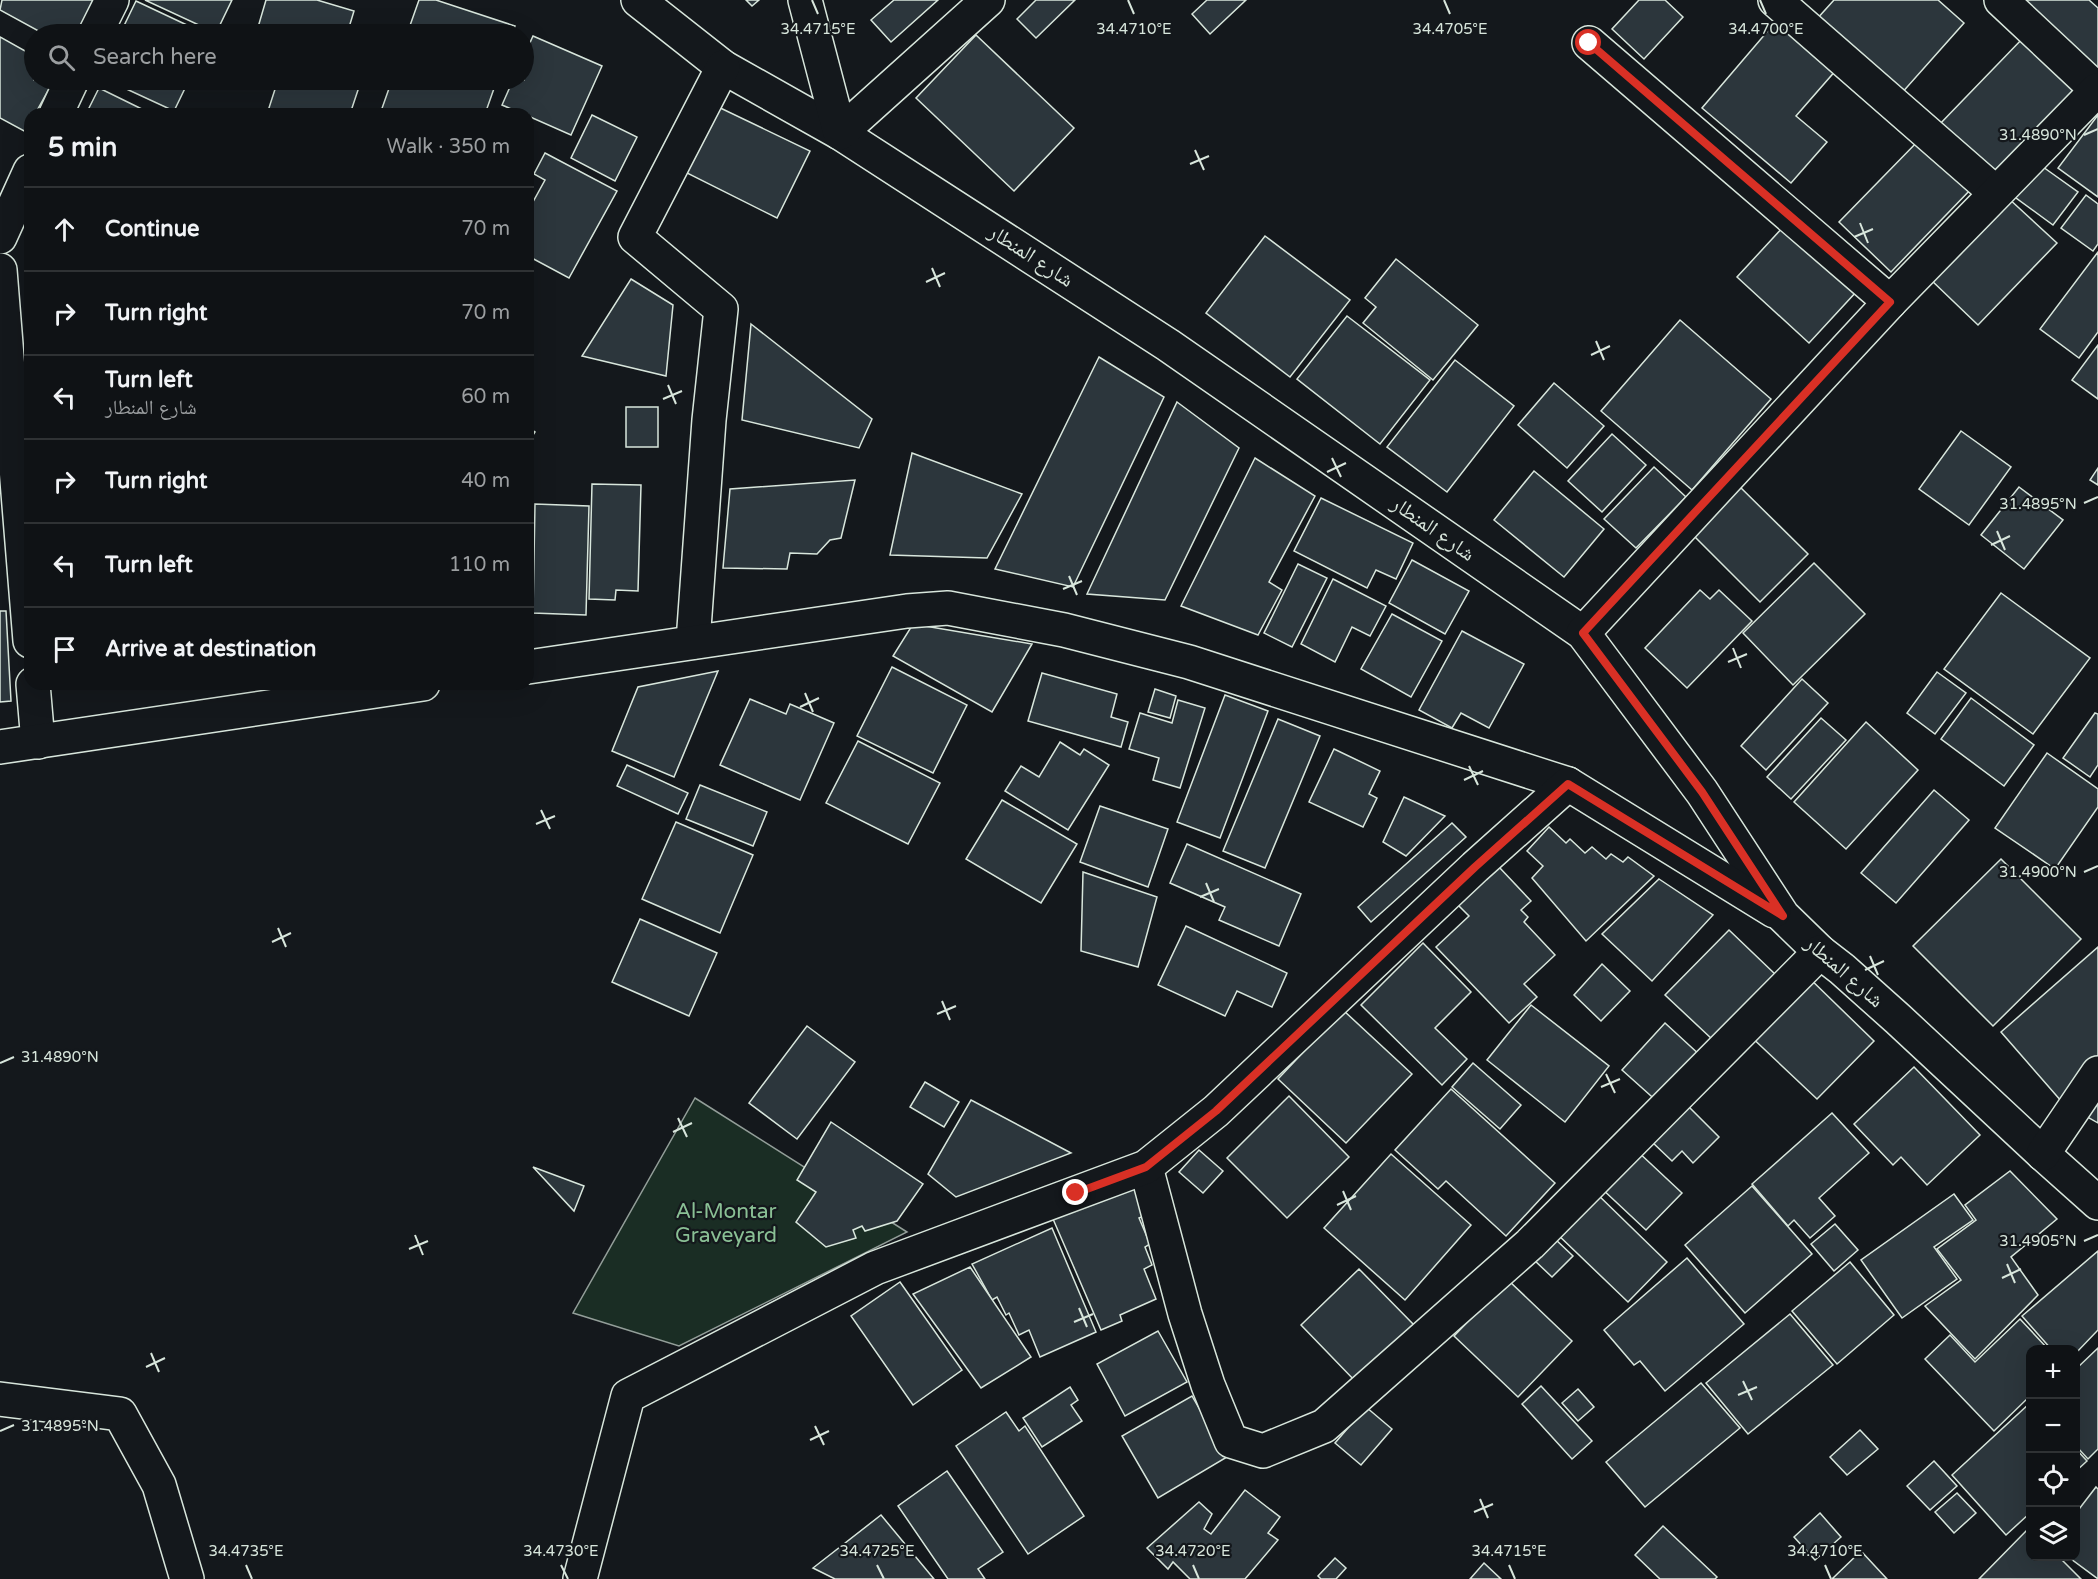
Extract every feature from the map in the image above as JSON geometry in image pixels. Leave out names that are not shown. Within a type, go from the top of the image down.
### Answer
[{"type":"street","points":[[100,24],[112,0]]},
{"type":"street","name":"شارع المنطار","points":[[639,0],[723,67],[840,134],[1168,345],[1583,633],[1702,792],[1783,916],[2098,1203]]},
{"type":"street","points":[[805,0],[840,134],[988,0]]},
{"type":"street","points":[[1774,0],[1996,193]]},
{"type":"street","points":[[1583,633],[1890,302],[2097,91],[2001,0]]},
{"type":"street","points":[[1589,43],[1890,302]]},
{"type":"street","points":[[693,642],[709,420],[721,309],[635,237],[723,67]]},
{"type":"street","points":[[59,108],[67,90]]},
{"type":"street","points":[[0,237],[24,184]]},
{"type":"street","points":[[0,270],[24,567]]},
{"type":"street","points":[[534,666],[907,611],[948,608],[1065,630],[1189,662],[1568,784],[1783,916]]},
{"type":"street","points":[[34,690],[38,742]]},
{"type":"street","points":[[0,747],[383,690]]},
{"type":"street","points":[[580,1579],[628,1396],[875,1268],[1146,1167],[1216,1111],[1467,875],[1568,784]]},
{"type":"street","points":[[1146,1167],[1185,1314],[1208,1385],[1231,1441],[1263,1452],[1324,1426],[1521,1252],[1820,952]]},
{"type":"street","points":[[2043,1154],[2098,1073]]},
{"type":"street","points":[[0,1399],[120,1413],[159,1485],[187,1579]]},
{"type":"green space","name":"Al-Montar Graveyard","points":[[695,1098],[907,1232],[679,1346],[573,1313]]},
{"type":"building","points":[[2,0],[98,0],[85,24],[26,24],[0,10]]},
{"type":"building","points":[[145,0],[232,0],[220,24],[197,24]]},
{"type":"building","points":[[266,0],[317,0],[354,11],[350,24],[259,24]]},
{"type":"building","points":[[419,0],[436,0],[509,24],[411,24]]},
{"type":"building","points":[[746,0],[759,0],[752,6]]},
{"type":"building","points":[[894,0],[938,0],[891,42],[871,20]]},
{"type":"building","points":[[1036,0],[1075,0],[1036,38],[1017,19]]},
{"type":"building","points":[[1207,0],[1246,0],[1210,34],[1192,14]]},
{"type":"building","points":[[1639,0],[1665,0],[1683,17],[1644,59],[1612,29]]},
{"type":"building","points":[[1834,0],[1938,0],[1964,23],[1900,95],[1816,20]]},
{"type":"building","points":[[2014,0],[2089,0],[2098,8],[2098,81]]},
{"type":"building","points":[[136,1],[185,24],[125,24]]},
{"type":"building","points":[[1778,19],[1837,69],[1796,116],[1827,142],[1791,183],[1702,108]]},
{"type":"building","points":[[976,35],[1074,128],[1014,191],[916,98]]},
{"type":"building","points":[[534,36],[602,66],[571,135],[534,119],[534,108],[509,108],[502,105],[509,90],[534,90]]},
{"type":"building","points":[[0,37],[24,50],[24,90],[48,90],[38,108],[24,108],[24,131],[0,118]]},
{"type":"building","points":[[2024,37],[2079,90],[1992,180],[1937,127]]},
{"type":"building","points":[[98,90],[103,90],[140,108],[89,108]]},
{"type":"building","points":[[129,90],[184,90],[175,108],[168,108]]},
{"type":"building","points":[[275,90],[358,90],[352,108],[269,108]]},
{"type":"building","points":[[388,90],[493,90],[487,108],[382,108]]},
{"type":"building","points":[[712,104],[810,151],[777,218],[679,169]]},
{"type":"building","points":[[592,115],[637,137],[615,181],[571,158]]},
{"type":"building","points":[[2098,115],[2098,197],[2058,168]]},
{"type":"building","points":[[1921,138],[1973,187],[1891,272],[1839,222]]},
{"type":"building","points":[[545,153],[617,191],[569,278],[534,259],[534,200],[545,180],[534,174]]},
{"type":"building","points":[[2036,162],[2078,192],[2053,225],[2012,195]]},
{"type":"building","points":[[2086,195],[2098,204],[2098,244],[2093,251],[2061,228]]},
{"type":"building","points":[[2007,197],[2057,243],[1978,325],[1929,278]]},
{"type":"building","points":[[1785,225],[1857,291],[1809,343],[1737,277]]},
{"type":"building","points":[[1265,236],[1350,300],[1290,377],[1206,313]]},
{"type":"building","points":[[2098,252],[2098,332],[2079,358],[2040,329]]},
{"type":"building","points":[[1396,259],[1478,325],[1433,380],[1363,323],[1376,307],[1365,298]]},
{"type":"building","points":[[631,279],[673,305],[666,376],[582,356]]},
{"type":"building","points":[[1347,316],[1430,380],[1380,444],[1297,379]]},
{"type":"building","points":[[1680,320],[1771,399],[1692,490],[1601,411]]},
{"type":"building","points":[[751,324],[872,419],[859,448],[742,420]]},
{"type":"building","points":[[2098,345],[2098,399],[2072,380]]},
{"type":"building","points":[[1099,357],[1164,397],[1073,587],[995,569]]},
{"type":"building","points":[[1455,360],[1514,406],[1447,492],[1387,447]]},
{"type":"building","points":[[1554,383],[1604,426],[1567,468],[1518,425]]},
{"type":"building","points":[[1177,402],[1239,448],[1165,600],[1087,594]]},
{"type":"building","points":[[626,407],[658,407],[658,447],[626,447]]},
{"type":"building","points":[[1961,431],[2011,467],[1969,525],[1919,489]]},
{"type":"building","points":[[1612,434],[1646,465],[1602,512],[1568,481]]},
{"type":"building","points":[[912,453],[1022,494],[987,558],[890,555]]},
{"type":"building","points":[[1255,458],[1315,496],[1269,582],[1282,590],[1258,635],[1181,606]]},
{"type":"building","points":[[1654,467],[1686,497],[1636,548],[1604,519]]},
{"type":"building","points":[[2098,468],[2098,485],[2090,480]]},
{"type":"building","points":[[1534,471],[1604,529],[1564,577],[1494,520]]},
{"type":"building","points":[[855,480],[841,538],[830,540],[817,554],[790,553],[787,569],[723,568],[730,489]]},
{"type":"building","points":[[592,484],[641,485],[638,591],[616,590],[615,600],[589,599]]},
{"type":"building","points":[[1737,484],[1808,554],[1760,602],[1689,531]]},
{"type":"building","points":[[2019,487],[2063,520],[2024,569],[1981,535]]},
{"type":"building","points":[[1321,498],[1413,543],[1396,579],[1376,570],[1367,588],[1294,551]]},
{"type":"building","points":[[535,504],[589,506],[586,615],[534,613]]},
{"type":"building","points":[[1412,560],[1469,591],[1445,634],[1389,603]]},
{"type":"building","points":[[1814,563],[1865,614],[1793,685],[1743,633]]},
{"type":"building","points":[[1298,564],[1327,578],[1292,647],[1264,633]]},
{"type":"building","points":[[1333,579],[1386,606],[1370,636],[1352,627],[1335,662],[1301,644]]},
{"type":"building","points":[[1700,590],[1710,599],[1719,590],[1752,621],[1687,688],[1645,648]]},
{"type":"building","points":[[2001,593],[2090,658],[2033,734],[1944,669]]},
{"type":"building","points":[[0,611],[6,611],[11,701],[0,702]]},
{"type":"building","points":[[1392,614],[1442,641],[1411,697],[1361,669]]},
{"type":"building","points":[[913,624],[1032,644],[992,712],[893,656]]},
{"type":"building","points":[[1462,631],[1524,664],[1489,728],[1461,713],[1452,728],[1419,710]]},
{"type":"building","points":[[892,667],[967,705],[933,773],[857,736]]},
{"type":"building","points":[[718,671],[674,777],[612,751],[638,687]]},
{"type":"building","points":[[1937,672],[1966,693],[1935,734],[1907,713]]},
{"type":"building","points":[[1042,673],[1117,694],[1111,717],[1128,722],[1121,747],[1028,721]]},
{"type":"building","points":[[1802,679],[1828,703],[1766,770],[1741,746]]},
{"type":"building","points":[[1155,689],[1176,696],[1170,718],[1148,712]]},
{"type":"building","points":[[1225,695],[1268,711],[1220,838],[1177,822]]},
{"type":"building","points":[[1971,698],[2034,745],[2004,786],[1941,739]]},
{"type":"building","points":[[750,699],[786,714],[790,704],[834,723],[800,800],[720,765]]},
{"type":"building","points":[[1178,700],[1205,708],[1180,788],[1153,780],[1159,758],[1129,749],[1140,713],[1172,723]]},
{"type":"building","points":[[2095,713],[2098,714],[2098,765],[2090,777],[2063,758]]},
{"type":"building","points":[[1821,718],[1846,740],[1791,799],[1767,777]]},
{"type":"building","points":[[1278,719],[1320,736],[1265,868],[1223,851]]},
{"type":"building","points":[[1866,722],[1918,770],[1846,849],[1794,802]]},
{"type":"building","points":[[858,741],[940,783],[908,844],[826,803]]},
{"type":"building","points":[[1060,742],[1080,755],[1084,749],[1109,765],[1068,830],[1005,791],[1021,766],[1039,777]]},
{"type":"building","points":[[1334,749],[1380,771],[1369,794],[1377,798],[1363,827],[1309,802]]},
{"type":"building","points":[[2047,753],[2098,789],[2098,807],[2055,869],[1995,828]]},
{"type":"building","points":[[627,765],[688,793],[678,814],[617,786]]},
{"type":"building","points":[[700,785],[767,812],[753,846],[686,819]]},
{"type":"building","points":[[1934,790],[1969,820],[1896,903],[1861,873]]},
{"type":"building","points":[[1404,797],[1445,816],[1406,856],[1383,842]]},
{"type":"building","points":[[1002,800],[1077,844],[1041,903],[966,859]]},
{"type":"building","points":[[1100,806],[1168,829],[1148,887],[1080,862]]},
{"type":"building","points":[[676,822],[753,855],[720,933],[642,899]]},
{"type":"building","points":[[1452,823],[1466,837],[1371,922],[1358,907]]},
{"type":"building","points":[[1549,827],[1566,843],[1570,839],[1585,853],[1592,847],[1606,859],[1611,854],[1623,862],[1628,857],[1654,876],[1586,941],[1532,878],[1543,866],[1527,851]]},
{"type":"building","points":[[1187,844],[1301,894],[1279,946],[1219,920],[1225,907],[1170,883]]},
{"type":"building","points":[[2001,859],[2081,939],[1993,1026],[1913,946]]},
{"type":"building","points":[[1499,867],[1531,901],[1521,910],[1528,917],[1524,922],[1555,955],[1524,984],[1537,997],[1509,1023],[1436,947],[1469,916],[1458,905]]},
{"type":"building","points":[[1083,872],[1157,897],[1138,967],[1081,951]]},
{"type":"building","points":[[1659,879],[1713,915],[1652,981],[1602,934]]},
{"type":"building","points":[[640,919],[717,953],[689,1016],[612,982]]},
{"type":"building","points":[[1186,926],[1287,973],[1272,1007],[1237,991],[1225,1016],[1158,985]]},
{"type":"building","points":[[1729,930],[1776,975],[1713,1040],[1665,995]]},
{"type":"building","points":[[1423,943],[1471,992],[1435,1028],[1467,1059],[1442,1085],[1361,1005]]},
{"type":"building","points":[[2098,947],[2098,1066],[2069,1110],[2001,1032]]},
{"type":"building","points":[[1602,964],[1630,991],[1601,1021],[1574,995]]},
{"type":"building","points":[[1803,972],[1874,1041],[1817,1099],[1746,1032]]},
{"type":"building","points":[[1531,1005],[1609,1066],[1565,1122],[1487,1060]]},
{"type":"building","points":[[1343,1010],[1412,1074],[1346,1143],[1278,1079]]},
{"type":"building","points":[[1665,1023],[1702,1057],[1660,1104],[1622,1070]]},
{"type":"building","points":[[807,1026],[855,1062],[797,1139],[749,1103]]},
{"type":"building","points":[[1473,1063],[1521,1105],[1500,1129],[1452,1087]]},
{"type":"building","points":[[1914,1067],[1980,1135],[1927,1185],[1901,1157],[1893,1165],[1854,1124]]},
{"type":"building","points":[[925,1082],[959,1102],[944,1127],[910,1107]]},
{"type":"building","points":[[2098,1086],[2098,1123],[2082,1114]]},
{"type":"building","points":[[1451,1089],[1555,1183],[1506,1236],[1446,1181],[1438,1189],[1395,1150]]},
{"type":"building","points":[[1289,1096],[1349,1157],[1287,1218],[1227,1158]]},
{"type":"building","points":[[971,1100],[1071,1153],[956,1197],[928,1174]]},
{"type":"building","points":[[1687,1105],[1719,1137],[1693,1163],[1682,1151],[1672,1161],[1651,1141]]},
{"type":"building","points":[[1832,1113],[1869,1153],[1819,1198],[1835,1216],[1810,1238],[1794,1220],[1788,1226],[1752,1184]]},
{"type":"building","points":[[831,1122],[923,1184],[897,1221],[865,1231],[862,1226],[853,1230],[856,1238],[826,1247],[796,1222],[816,1192],[797,1180]]},
{"type":"building","points":[[1635,1149],[1682,1193],[1646,1230],[1600,1187]]},
{"type":"building","points":[[1199,1150],[1223,1171],[1203,1193],[1179,1172]]},
{"type":"building","points":[[1391,1154],[1471,1225],[1405,1300],[1324,1228]]},
{"type":"building","points":[[533,1167],[584,1186],[574,1211]]},
{"type":"building","points":[[2010,1171],[2057,1219],[2011,1257],[2038,1295],[1975,1359],[1925,1306],[1961,1280],[1937,1249],[1976,1220],[1965,1205]]},
{"type":"building","points":[[1134,1185],[1147,1215],[1139,1218],[1150,1244],[1145,1247],[1152,1265],[1144,1269],[1156,1299],[1120,1315],[1122,1321],[1101,1330],[1053,1219]]},
{"type":"building","points":[[1752,1186],[1812,1254],[1745,1313],[1685,1245]]},
{"type":"building","points":[[1593,1190],[1667,1262],[1628,1302],[1554,1231]]},
{"type":"building","points":[[1954,1194],[1973,1220],[1934,1247],[1957,1279],[1902,1318],[1861,1260]]},
{"type":"building","points":[[1835,1224],[1858,1250],[1834,1271],[1811,1244]]},
{"type":"building","points":[[1052,1228],[1096,1332],[1040,1357],[1029,1330],[1019,1335],[1009,1313],[1006,1315],[997,1297],[992,1300],[972,1264]]},
{"type":"building","points":[[1554,1238],[1573,1256],[1552,1277],[1533,1259]]},
{"type":"building","points":[[2098,1251],[2098,1330],[2080,1349],[2080,1345],[2048,1345],[2022,1316]]},
{"type":"building","points":[[1687,1258],[1744,1324],[1665,1391],[1640,1361],[1634,1365],[1604,1330]]},
{"type":"building","points":[[1850,1262],[1894,1315],[1837,1364],[1792,1311]]},
{"type":"building","points":[[970,1267],[1031,1357],[981,1388],[913,1294]]},
{"type":"building","points":[[1359,1269],[1415,1326],[1357,1383],[1301,1325]]},
{"type":"building","points":[[1508,1280],[1572,1341],[1518,1397],[1454,1336]]},
{"type":"building","points":[[900,1282],[962,1370],[913,1405],[851,1316]]},
{"type":"building","points":[[1790,1314],[1833,1365],[1748,1434],[1706,1383]]},
{"type":"building","points":[[2020,1319],[2044,1345],[2026,1345],[2026,1400],[1994,1431],[1925,1359],[1950,1335],[1975,1362]]},
{"type":"building","points":[[1158,1331],[1187,1382],[1125,1416],[1097,1364]]},
{"type":"building","points":[[2098,1348],[2098,1449],[2088,1459],[2080,1450],[2080,1365]]},
{"type":"building","points":[[1701,1383],[1740,1428],[1645,1507],[1606,1462]]},
{"type":"building","points":[[1541,1386],[1592,1441],[1572,1459],[1522,1404]]},
{"type":"building","points":[[1070,1387],[1078,1400],[1071,1405],[1082,1421],[1042,1447],[1023,1418]]},
{"type":"building","points":[[1578,1389],[1594,1407],[1578,1421],[1562,1403]]},
{"type":"building","points":[[1192,1396],[1227,1457],[1158,1498],[1122,1436]]},
{"type":"building","points":[[1366,1407],[1392,1429],[1361,1465],[1335,1443]]},
{"type":"building","points":[[2026,1407],[2026,1517],[2006,1535],[1952,1475]]},
{"type":"building","points":[[1006,1412],[1019,1431],[1025,1426],[1084,1516],[1028,1554],[956,1446]]},
{"type":"building","points":[[1860,1430],[1878,1449],[1847,1475],[1830,1457]]},
{"type":"building","points":[[2080,1453],[2087,1461],[2080,1467]]},
{"type":"building","points":[[1934,1461],[1957,1486],[1930,1510],[1907,1486]]},
{"type":"building","points":[[947,1471],[1003,1552],[978,1569],[985,1579],[948,1579],[898,1506]]},
{"type":"building","points":[[2096,1487],[2098,1489],[2098,1579],[2074,1561],[2080,1561],[2080,1508]]},
{"type":"building","points":[[1245,1490],[1280,1517],[1268,1533],[1278,1540],[1245,1579],[1190,1579],[1173,1562],[1168,1569],[1147,1548],[1199,1502],[1212,1514],[1204,1529],[1211,1534]]},
{"type":"building","points":[[1957,1493],[1976,1513],[1954,1533],[1935,1512]]},
{"type":"building","points":[[1820,1513],[1841,1537],[1815,1560],[1794,1537]]},
{"type":"building","points":[[881,1515],[934,1579],[835,1579],[813,1568]]},
{"type":"building","points":[[1663,1526],[1717,1577],[1715,1579],[1660,1579],[1635,1555]]},
{"type":"building","points":[[2026,1531],[2026,1561],[2063,1561],[2081,1579],[1979,1579]]},
{"type":"building","points":[[1861,1551],[1887,1579],[1832,1579]]},
{"type":"building","points":[[1335,1558],[1346,1568],[1336,1579],[1321,1579],[1318,1576]]},
{"type":"building","points":[[1484,1563],[1501,1579],[1470,1579]]},
{"type":"route","points":[[1076,1193],[1146,1167],[1216,1111],[1475,867],[1568,784],[1783,916],[1702,792],[1583,633],[1890,302],[1589,43]]}]
